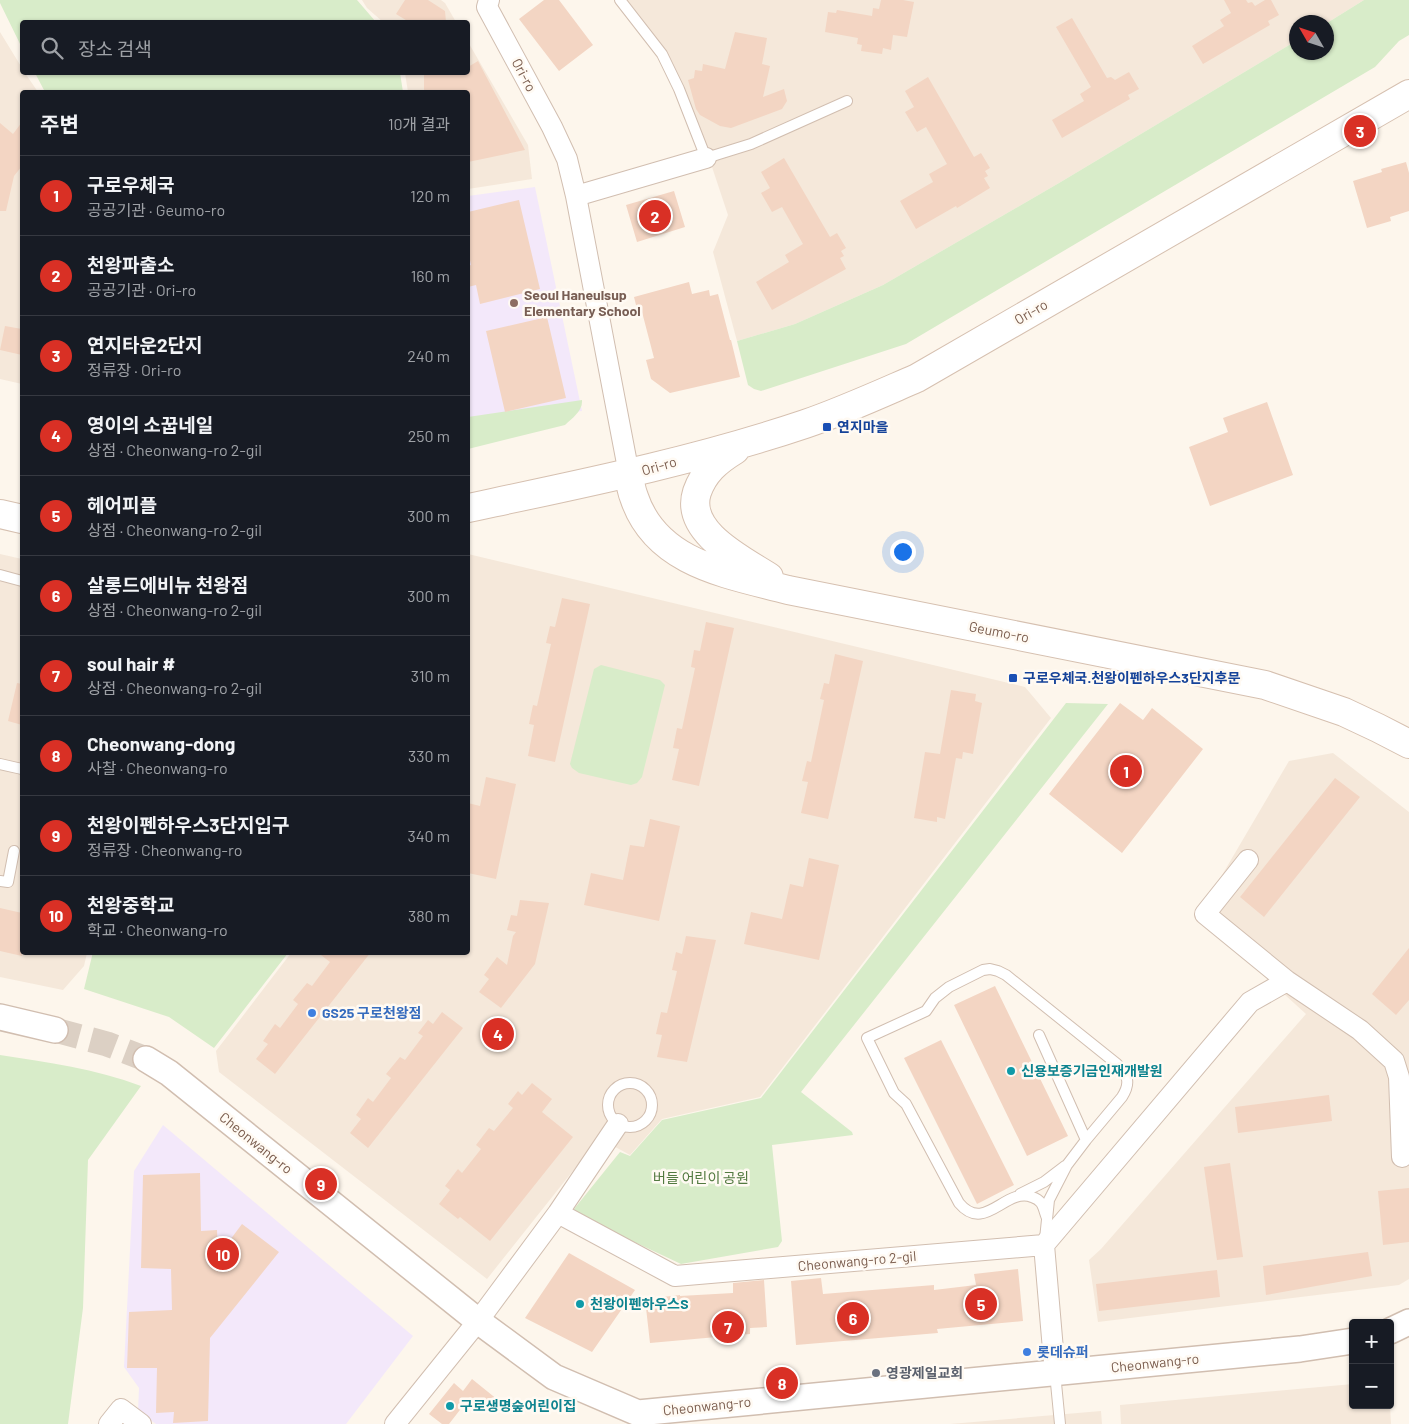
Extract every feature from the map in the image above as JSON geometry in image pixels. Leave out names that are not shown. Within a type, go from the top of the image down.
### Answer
[{"type":"main road","name":"Ori-ro","points":[[470,508],[629,474],[749,441],[805,424],[917,378],[1409,94]]},
{"type":"main road","points":[[749,441],[719,460],[708,471],[701,482],[695,498],[696,515],[710,536],[788,590]]},
{"type":"main road","name":"Geumo-ro","points":[[629,474],[633,496],[653,531],[684,558],[702,566],[788,590],[1265,685],[1344,712],[1409,744]]},
{"type":"main road","points":[[0,514],[20,518]]},
{"type":"street","name":"Ori-ro","points":[[490,0],[487,7],[552,127],[567,159],[576,196],[629,474]]},
{"type":"street","points":[[576,196],[706,158]]},
{"type":"street","points":[[1248,860],[1205,914],[1287,981],[1360,1030],[1406,1072],[1402,1157]]},
{"type":"street","points":[[1055,1373],[1044,1245],[1250,1002],[1287,981]]},
{"type":"street","points":[[0,1016],[55,1030]]},
{"type":"street","name":"Cheonwang-ro","points":[[146,1060],[169,1074],[478,1321],[554,1377],[638,1413],[1300,1349],[1349,1342]]},
{"type":"street","points":[[395,1424],[478,1321],[558,1213],[618,1124]]},
{"type":"street","name":"Cheonwang-ro 2-gil","points":[[558,1213],[675,1276],[1044,1245]]},
{"type":"street","points":[[1394,1329],[1409,1322]]},
{"type":"street","points":[[109,1424],[121,1409],[141,1424]]},
{"type":"lane","points":[[620,0],[662,54],[679,89],[706,158],[751,144],[846,101]]},
{"type":"lane","points":[[0,575],[20,580]]},
{"type":"lane","points":[[0,764],[20,769]]},
{"type":"lane","points":[[0,881],[8,882],[14,851]]},
{"type":"lane","points":[[1044,1245],[1049,1200],[1066,1165],[1127,1089],[1127,1076],[1117,1064],[1006,975],[990,969],[983,970],[949,987],[935,998],[926,1011],[867,1038],[894,1093],[906,1104],[959,1203],[969,1212],[981,1214],[1044,1182],[1066,1165]]},
{"type":"lane","points":[[1039,1035],[1086,1140]]},
{"type":"lane","points":[[625,1083],[632,1083],[645,1088],[649,1094],[652,1108],[646,1120],[632,1127],[618,1124],[612,1119],[608,1105],[612,1091],[625,1083]]},
{"type":"lane","points":[[1015,1197],[1021,1195],[1036,1198],[1042,1204],[1047,1218]]},
{"type":"lane","points":[[1055,1373],[1060,1424]]},
{"type":"shaded area","points":[[362,0],[441,0],[445,3],[455,20],[381,20],[367,8]]},
{"type":"shaded area","points":[[627,0],[1364,0],[1334,19],[1334,15],[1289,15],[1289,45],[1059,183],[883,285],[795,324],[737,341],[713,252],[728,215],[706,149],[665,52]]},
{"type":"shaded area","points":[[0,32],[20,65],[20,75],[26,75],[37,90],[20,90],[20,384],[0,379]]},
{"type":"shaded area","points":[[470,45],[528,145],[532,179],[470,189],[470,90],[408,90],[405,75],[470,75]]},
{"type":"shaded area","name":"Seoul Haneulsup Elementary School","points":[[535,187],[582,411],[470,423],[470,196]]},
{"type":"shaded area","points":[[0,554],[20,559],[20,955],[87,955],[84,966],[63,990],[0,977]]},
{"type":"shaded area","points":[[470,554],[1025,687],[1051,718],[760,1097],[662,1119],[630,1155],[599,1138],[487,1279],[219,1072],[216,1051],[289,955],[470,955]]},
{"type":"shaded area","points":[[1333,753],[1409,812],[1409,1279],[1399,1285],[1098,1322],[1089,1260],[1101,1249],[1306,1014],[1198,916],[1289,761]]},
{"type":"shaded area","points":[[163,1125],[413,1336],[346,1424],[156,1424],[138,1411],[139,1388],[124,1367],[134,1171]]},
{"type":"shaded area","points":[[1349,1384],[1349,1409],[1390,1409],[1391,1424],[1121,1424],[1120,1405]]},
{"type":"shaded area","points":[[1101,1411],[1102,1424],[950,1424]]},
{"type":"green space","points":[[0,0],[357,0],[374,20],[20,20],[20,44]]},
{"type":"green space","points":[[1364,0],[1409,0],[1409,35],[1399,41],[1375,67],[906,344],[761,391],[748,385],[737,341],[795,324],[883,285],[1059,183],[1289,45],[1289,60],[1334,60],[1334,19]]},
{"type":"green space","points":[[36,75],[400,75],[403,90],[44,90]]},
{"type":"green space","points":[[582,400],[579,411],[565,425],[470,449],[470,417]]},
{"type":"green space","points":[[601,665],[660,680],[665,685],[642,777],[637,783],[631,785],[579,773],[570,764],[594,669]]},
{"type":"green space","name":"버들 어린이 공원","points":[[1066,703],[1108,704],[801,1092],[852,1132],[853,1135],[772,1145],[782,1241],[778,1247],[681,1264],[575,1214],[574,1209],[620,1152],[630,1156],[662,1120],[761,1098]]},
{"type":"green space","points":[[92,955],[286,955],[214,1048],[169,1017],[84,989]]},
{"type":"green space","points":[[0,1055],[53,1063],[124,1080],[141,1086],[88,1160],[83,1308],[68,1424],[0,1424]]},
{"type":"building","points":[[405,0],[428,0],[445,11],[446,20],[406,20],[396,14]]},
{"type":"building","points":[[544,0],[559,0],[593,45],[559,71],[519,19]]},
{"type":"building","points":[[881,0],[914,2],[907,37],[893,35],[891,50],[883,48],[882,54],[861,51],[862,45],[857,44],[858,38],[825,32],[828,12],[836,13],[837,10],[872,16],[873,8],[879,9]]},
{"type":"building","points":[[1224,0],[1246,0],[1248,3],[1252,2],[1255,6],[1265,0],[1271,0],[1279,15],[1268,21],[1270,25],[1203,64],[1192,46],[1224,26],[1220,20],[1231,13]]},
{"type":"building","points":[[1072,18],[1107,78],[1111,77],[1115,80],[1129,72],[1139,89],[1128,95],[1130,99],[1062,138],[1052,120],[1084,101],[1080,94],[1091,87],[1056,27]]},
{"type":"building","points":[[735,32],[767,38],[762,64],[770,66],[763,97],[784,89],[787,101],[782,109],[731,128],[720,126],[700,115],[696,109],[688,80],[694,78],[695,70],[702,71],[703,64],[725,69]]},
{"type":"building","points":[[478,61],[525,150],[470,162],[470,90],[424,90],[424,75],[470,75],[470,66]]},
{"type":"building","points":[[928,77],[974,157],[981,153],[990,168],[985,171],[988,176],[984,178],[990,188],[957,208],[956,206],[916,229],[900,201],[933,182],[929,174],[947,164],[926,127],[917,132],[905,112],[914,107],[905,91]]},
{"type":"building","points":[[0,123],[13,134],[20,125],[20,168],[14,176],[6,211],[0,211]]},
{"type":"building","points":[[784,158],[830,237],[837,233],[846,248],[841,251],[844,256],[840,258],[846,269],[772,310],[756,282],[789,262],[785,255],[803,244],[782,207],[772,212],[761,193],[770,188],[761,172]]},
{"type":"building","points":[[1406,162],[1409,173],[1409,211],[1390,217],[1391,221],[1367,228],[1353,181],[1382,172],[1381,169]]},
{"type":"building","points":[[674,191],[685,227],[637,242],[626,205]]},
{"type":"building","points":[[519,200],[540,289],[480,304],[476,285],[470,286],[470,212]]},
{"type":"building","points":[[689,282],[692,294],[709,290],[710,296],[718,294],[740,377],[670,393],[651,379],[646,360],[654,358],[642,312],[638,313],[634,297]]},
{"type":"building","points":[[547,317],[566,398],[505,412],[486,331]]},
{"type":"building","points":[[5,326],[20,329],[20,355],[0,350]]},
{"type":"building","points":[[1267,402],[1293,475],[1210,506],[1189,447],[1228,432],[1223,418]]},
{"type":"building","points":[[562,598],[590,604],[555,762],[528,756],[534,725],[529,724],[533,705],[537,706],[551,644],[546,643],[550,626],[555,627]]},
{"type":"building","points":[[706,622],[734,628],[699,786],[672,780],[679,749],[673,748],[677,728],[682,729],[695,668],[691,667],[694,650],[700,651]]},
{"type":"building","points":[[835,654],[863,661],[828,819],[801,813],[808,782],[802,781],[807,761],[811,762],[824,700],[820,699],[824,683],[829,684]]},
{"type":"building","points":[[17,683],[20,684],[20,724],[8,721]]},
{"type":"building","points":[[951,690],[976,694],[975,701],[982,703],[973,754],[963,752],[962,759],[956,758],[945,819],[937,817],[937,822],[914,818],[925,752],[940,754]]},
{"type":"building","points":[[1120,703],[1143,720],[1152,708],[1203,749],[1122,853],[1049,794]]},
{"type":"building","points":[[486,777],[516,784],[496,879],[470,873],[470,804],[480,806]]},
{"type":"building","points":[[1335,778],[1360,797],[1264,917],[1240,897]]},
{"type":"building","points":[[650,819],[680,826],[659,921],[584,905],[591,873],[623,880],[630,845],[644,847]]},
{"type":"building","points":[[809,858],[839,865],[819,960],[744,944],[751,912],[782,919],[790,884],[803,887]]},
{"type":"building","points":[[520,900],[549,903],[535,964],[501,1008],[479,992],[489,979],[484,975],[497,957],[507,965],[513,936],[516,932],[507,930],[511,915],[517,916]]},
{"type":"building","points":[[0,908],[20,913],[20,955],[22,956],[0,951]]},
{"type":"building","points":[[686,936],[716,940],[687,1062],[657,1057],[662,1035],[656,1034],[661,1012],[667,1013],[677,971],[672,970],[676,952],[682,954]]},
{"type":"building","points":[[1409,948],[1409,1000],[1396,1015],[1372,994]]},
{"type":"building","points":[[321,955],[369,955],[275,1074],[256,1059],[268,1044],[263,1041],[275,1024],[280,1028],[298,1004],[293,1000],[307,983],[312,986],[330,962]]},
{"type":"building","name":"신용보증기금인재개발원","points":[[995,986],[1068,1136],[1027,1156],[954,1005]]},
{"type":"building","points":[[442,1012],[463,1028],[368,1148],[350,1133],[361,1119],[356,1115],[368,1098],[373,1102],[391,1078],[386,1074],[400,1057],[405,1060],[423,1036],[418,1033],[428,1020],[433,1024]]},
{"type":"building","points":[[941,1040],[1014,1185],[977,1204],[904,1058]]},
{"type":"building","points":[[532,1083],[552,1099],[542,1112],[573,1137],[490,1241],[460,1217],[458,1219],[439,1204],[450,1190],[445,1186],[458,1169],[462,1173],[481,1149],[476,1145],[489,1128],[494,1131],[513,1108],[508,1104],[518,1091],[522,1095]]},
{"type":"building","points":[[1329,1095],[1332,1121],[1238,1133],[1235,1107]]},
{"type":"building","points":[[1230,1163],[1243,1257],[1217,1260],[1204,1167]]},
{"type":"building","points":[[200,1173],[201,1231],[217,1230],[218,1256],[242,1224],[279,1252],[210,1338],[208,1421],[173,1423],[174,1412],[156,1413],[157,1368],[127,1368],[129,1312],[172,1310],[171,1269],[141,1268],[143,1175]]},
{"type":"building","points":[[1409,1188],[1409,1242],[1383,1245],[1378,1191]]},
{"type":"building","points":[[1368,1252],[1372,1276],[1266,1295],[1263,1266]]},
{"type":"building","name":"천왕이펜하우스S","points":[[569,1253],[635,1290],[592,1352],[525,1318]]},
{"type":"building","points":[[1018,1269],[1023,1321],[937,1329],[938,1333],[796,1345],[791,1281],[821,1278],[823,1294],[934,1285],[934,1290],[976,1285],[974,1274]]},
{"type":"building","points":[[1217,1270],[1220,1297],[1099,1311],[1096,1284]]},
{"type":"building","points":[[764,1280],[767,1327],[750,1328],[750,1334],[650,1343],[645,1299],[680,1295],[733,1293],[733,1283]]},
{"type":"building","name":"구로생명숲어린이집","points":[[472,1379],[498,1400],[489,1411],[470,1397],[449,1424],[442,1424],[429,1414],[454,1383],[463,1391]]},
{"type":"tunnel","points":[[55,1030],[107,1044],[146,1059]]},
{"type":"place","name":"연지타운2단지","points":[[1360,131]]},
{"type":"place","name":"천왕파출소","points":[[655,216]]},
{"type":"place","name":"Seoul Haneulsup Elementary School","points":[[514,303]]},
{"type":"place","name":"연지마을","points":[[827,427]]},
{"type":"place","name":"구로우체국.천왕이펜하우스3단지후문","points":[[1013,678]]},
{"type":"place","name":"구로우체국","points":[[1126,771]]},
{"type":"place","name":"GS25 구로천왕점","points":[[312,1013]]},
{"type":"place","name":"영이의 소꿉네일","points":[[498,1034]]},
{"type":"place","name":"신용보증기금인재개발원","points":[[1011,1071]]},
{"type":"place","name":"천왕이펜하우스3단지입구","points":[[321,1184]]},
{"type":"place","name":"천왕중학교","points":[[223,1254]]},
{"type":"place","name":"천왕이펜하우스S","points":[[580,1304]]},
{"type":"place","name":"헤어피플","points":[[981,1304]]},
{"type":"place","name":"살롱드에비뉴 천왕점","points":[[853,1318]]},
{"type":"place","name":"soul hair #","points":[[728,1327]]},
{"type":"place","name":"롯데슈퍼","points":[[1027,1352]]},
{"type":"place","name":"영광제일교회","points":[[876,1373]]},
{"type":"place","name":"Cheonwang-dong","points":[[782,1383]]},
{"type":"place","name":"구로생명숲어린이집","points":[[450,1406]]}]
